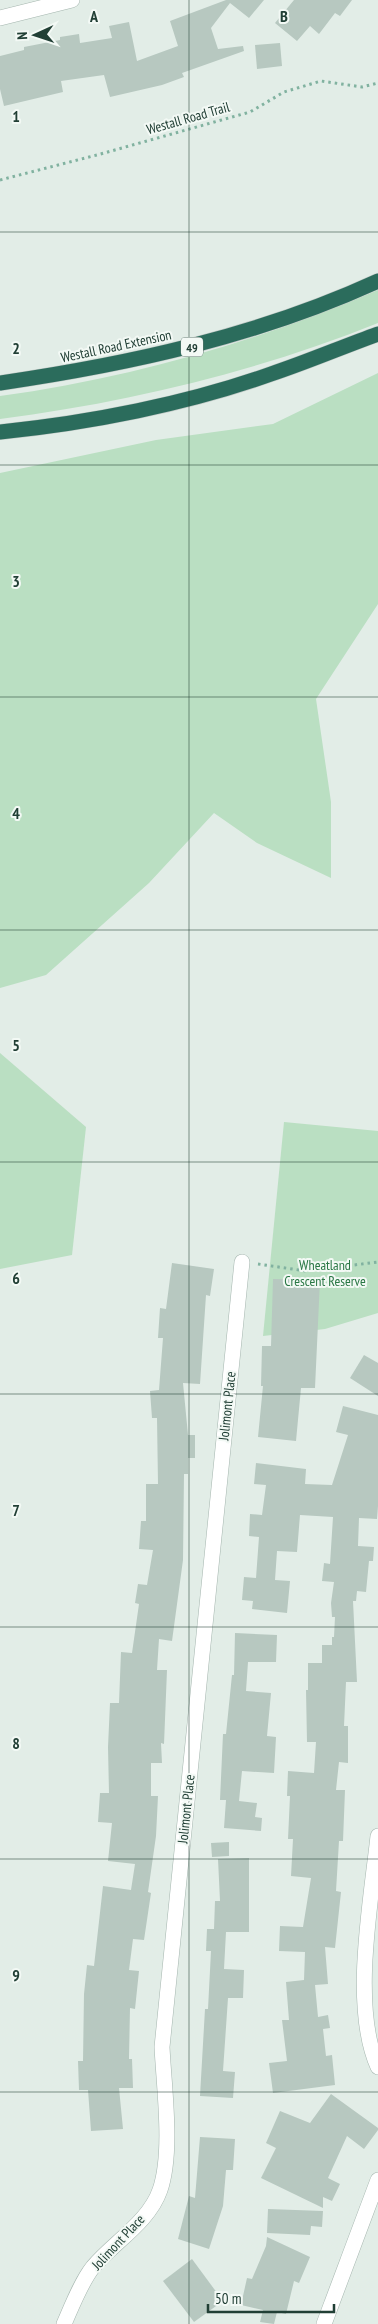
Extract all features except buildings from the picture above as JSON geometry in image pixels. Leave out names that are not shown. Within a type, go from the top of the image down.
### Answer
[{"type":"highway","name":"Westall Road Extension","points":[[0,383],[81,370],[191,347],[300,313],[378,281]]},
{"type":"highway","points":[[1,432],[123,414],[179,400],[270,375],[378,334]]},
{"type":"street","points":[[0,18],[72,0]]},
{"type":"street","name":"Jolimont Place","points":[[64,2324],[92,2269],[115,2243],[141,2221],[160,2192],[167,2161],[162,2046],[242,1262]]},
{"type":"street","points":[[378,1836],[364,1973],[370,2043],[378,2067]]},
{"type":"street","points":[[324,2324],[378,2180]]},
{"type":"path","name":"Westall Road Trail","points":[[0,180],[250,112],[284,92],[321,81],[362,87],[378,83]]},
{"type":"path","points":[[242,1262],[306,1271],[378,1262]]},
{"type":"green space","points":[[378,290],[378,323],[286,356],[192,383],[145,394],[97,404],[0,419],[0,396],[97,379],[192,356],[286,326]]},
{"type":"green space","points":[[378,373],[378,604],[316,699],[331,802],[331,878],[257,843],[214,813],[149,883],[46,975],[0,988],[0,473],[156,440],[273,424]]},
{"type":"green space","points":[[0,1053],[86,1127],[72,1255],[0,1269]]},
{"type":"green space","name":"Wheatland Crescent Reserve","points":[[284,1122],[378,1131],[378,1313],[325,1329],[263,1336]]}]
